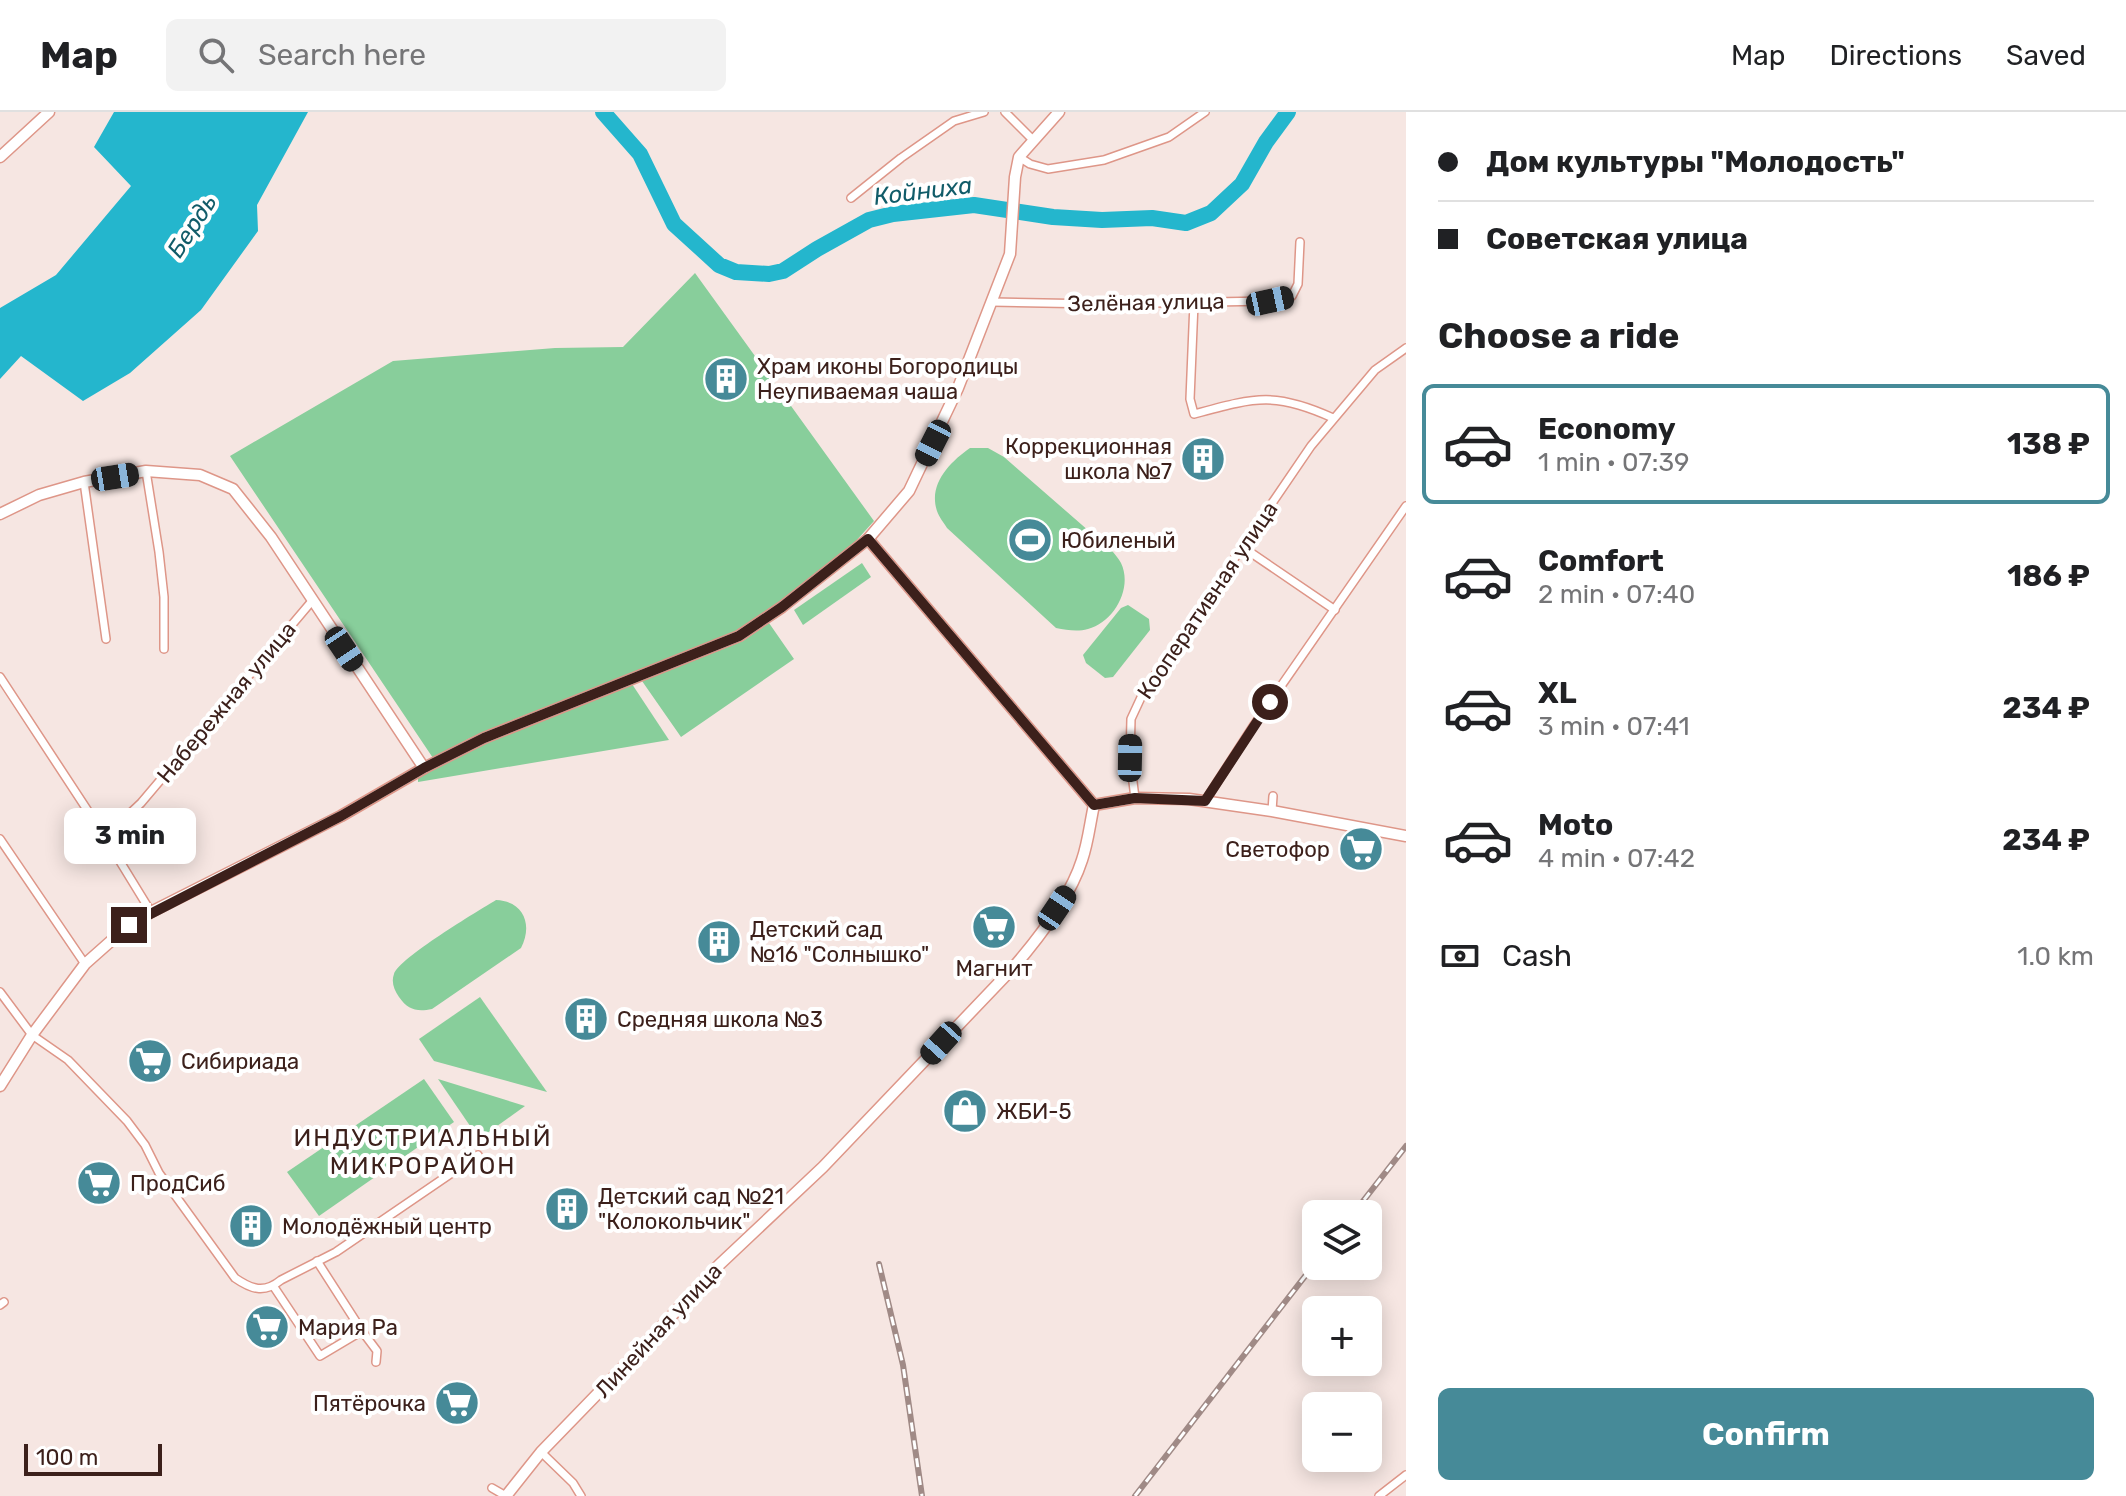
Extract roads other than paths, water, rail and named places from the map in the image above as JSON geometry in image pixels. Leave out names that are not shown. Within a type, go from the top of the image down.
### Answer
[{"type":"main road","points":[[0,157],[49,112]]},
{"type":"main road","points":[[0,1086],[32,1035],[85,964],[116,935],[151,912],[341,816],[484,738],[739,636],[782,607],[868,539],[909,491],[958,388],[1010,254],[1019,157],[1059,112]]},
{"type":"main road","name":"Набережная улица","points":[[0,514],[39,495],[84,482],[146,471],[200,475],[233,489],[271,537],[424,768]]},
{"type":"main road","points":[[868,539],[1094,805],[1135,798],[1205,801],[1406,836]]},
{"type":"main road","name":"Линейная улица","points":[[506,1496],[541,1452],[719,1265],[823,1167],[1030,948],[1070,889],[1083,860],[1094,805]]},
{"type":"street","points":[[851,198],[954,121],[984,112]]},
{"type":"street","points":[[1005,112],[1033,140]]},
{"type":"street","points":[[1019,157],[1048,169],[1104,160],[1169,137],[1205,112]]},
{"type":"street","name":"Зелёная улица","points":[[992,302],[1270,301],[1292,296],[1298,284],[1300,242]]},
{"type":"street","points":[[1194,303],[1190,399],[1194,414],[1248,399],[1282,400],[1333,418]]},
{"type":"street","name":"Кооперативная улица","points":[[1135,798],[1130,758],[1131,719],[1144,691],[1311,446],[1375,370],[1406,348]]},
{"type":"street","points":[[146,471],[164,597],[164,649]]},
{"type":"street","points":[[84,482],[106,639]]},
{"type":"street","points":[[1205,801],[1406,506]]},
{"type":"street","points":[[1241,546],[1335,610]]},
{"type":"street","name":"Набережная улица","points":[[105,837],[141,803],[312,601]]},
{"type":"street","points":[[0,677],[151,912]]},
{"type":"street","points":[[1272,811],[1273,796]]},
{"type":"street","points":[[0,839],[85,964]]},
{"type":"street","points":[[0,992],[32,1035],[68,1060],[127,1121],[145,1145],[159,1173],[235,1278],[251,1289],[274,1287],[281,1280],[336,1252],[478,1155]]},
{"type":"street","points":[[317,1261],[377,1351],[376,1362]]},
{"type":"street","points":[[274,1287],[320,1356],[362,1331]]},
{"type":"street","points":[[541,1452],[573,1483],[579,1496]]},
{"type":"street","points":[[1379,1496],[1406,1475]]},
{"type":"street","points":[[492,1488],[506,1496]]},
{"type":"water","name":"Бердь","points":[[114,112],[308,112],[257,205],[258,231],[201,310],[130,373],[83,401],[21,356],[0,379],[0,308],[56,275],[131,186],[94,147]]},
{"type":"waterway","name":"Койниха","points":[[603,112],[640,154],[674,224],[719,265],[736,272],[769,274],[783,271],[869,220],[893,214],[974,205],[1053,217],[1102,220],[1152,218],[1186,223],[1211,213],[1242,184],[1288,112]]},
{"type":"railway","points":[[1364,1200],[1406,1146]]},
{"type":"railway","points":[[879,1264],[903,1365],[922,1496]]},
{"type":"railway","points":[[1135,1496],[1302,1280]]},
{"type":"place","name":"Храм иконы Богородицы Неупиваемая чаша","points":[[726,379]]},
{"type":"place","name":"Коррекционная школа №7","points":[[1203,459]]},
{"type":"place","name":"Юбиленый","points":[[1030,540]]},
{"type":"place","name":"Светофор","points":[[1361,849]]},
{"type":"place","name":"Магнит","points":[[994,927]]},
{"type":"place","name":"Детский сад №16 \"Солнышко\"","points":[[719,942]]},
{"type":"place","name":"Средняя школа №3","points":[[586,1019]]},
{"type":"place","name":"Сибириада","points":[[150,1061]]},
{"type":"place","name":"ЖБИ-5","points":[[965,1111]]},
{"type":"place","name":"ПродСиб","points":[[99,1183]]},
{"type":"place","name":"Детский сад №21 \"Колокольчик\"","points":[[567,1209]]},
{"type":"place","name":"Молодёжный центр","points":[[251,1226]]},
{"type":"place","name":"Мария Ра","points":[[267,1327]]},
{"type":"place","name":"Пятёрочка","points":[[457,1403]]},
{"type":"district","name":"ИНДУСТРИАЛЬНЫЙ МИКРОРАЙОН","points":[[423,1152]]}]
